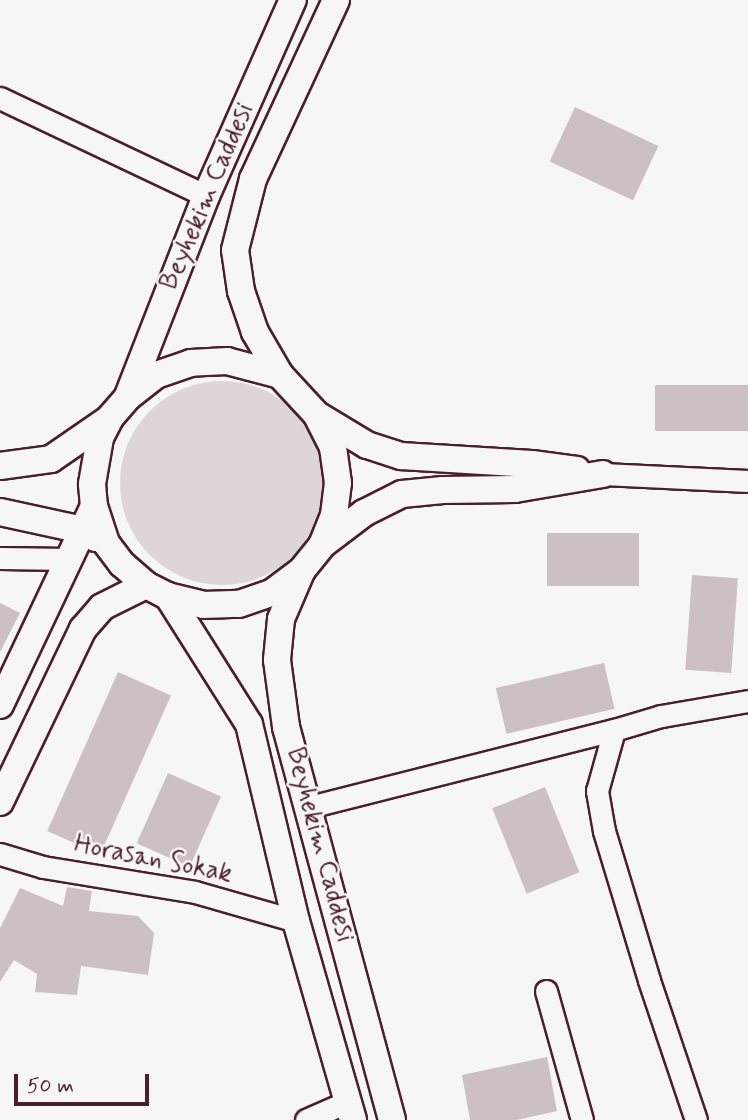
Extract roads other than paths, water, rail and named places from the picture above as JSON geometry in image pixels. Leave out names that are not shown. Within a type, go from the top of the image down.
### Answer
[{"type":"main road","name":"Beyhekim Caddesi","points":[[128,397],[206,196],[293,0]]},
{"type":"main road","name":"Beyhekim Caddesi","points":[[280,375],[255,332],[240,291],[235,250],[253,179],[336,0]]},
{"type":"main road","points":[[0,466],[51,458],[110,418],[128,397],[156,375],[191,363],[227,361],[280,375],[317,415],[333,447],[338,483],[334,515],[322,545]]},
{"type":"main road","points":[[317,415],[367,445],[401,456],[532,464],[603,474]]},
{"type":"main road","points":[[110,418],[94,461],[94,506],[106,543],[122,564],[157,591],[203,606],[239,604],[273,592],[302,570],[322,545],[364,513],[402,494],[443,490],[516,489],[603,474]]},
{"type":"main road","points":[[0,705],[94,506]]},
{"type":"main road","points":[[0,512],[81,532],[106,543]]},
{"type":"main road","name":"Beyhekim Caddesi","points":[[302,570],[282,619],[277,660],[286,727],[392,1120]]},
{"type":"main road","name":"Beyhekim Caddesi","points":[[157,591],[249,724],[296,921],[350,1111]]},
{"type":"main road","points":[[0,803],[83,629],[102,607],[157,591]]},
{"type":"main road","points":[[34,633],[54,628],[64,633],[72,652]]},
{"type":"street","points":[[0,98],[206,196]]},
{"type":"street","points":[[603,474],[748,481]]},
{"type":"street","points":[[0,558],[69,559]]},
{"type":"street","points":[[309,807],[661,716],[748,701]]},
{"type":"street","points":[[614,730],[597,791],[604,831],[649,980],[696,1120]]},
{"type":"street","name":"Horasan Sokak","points":[[0,854],[43,867],[195,892],[296,921]]},
{"type":"street","points":[[546,991],[582,1120]]},
{"type":"street","points":[[306,1120],[350,1111]]}]
